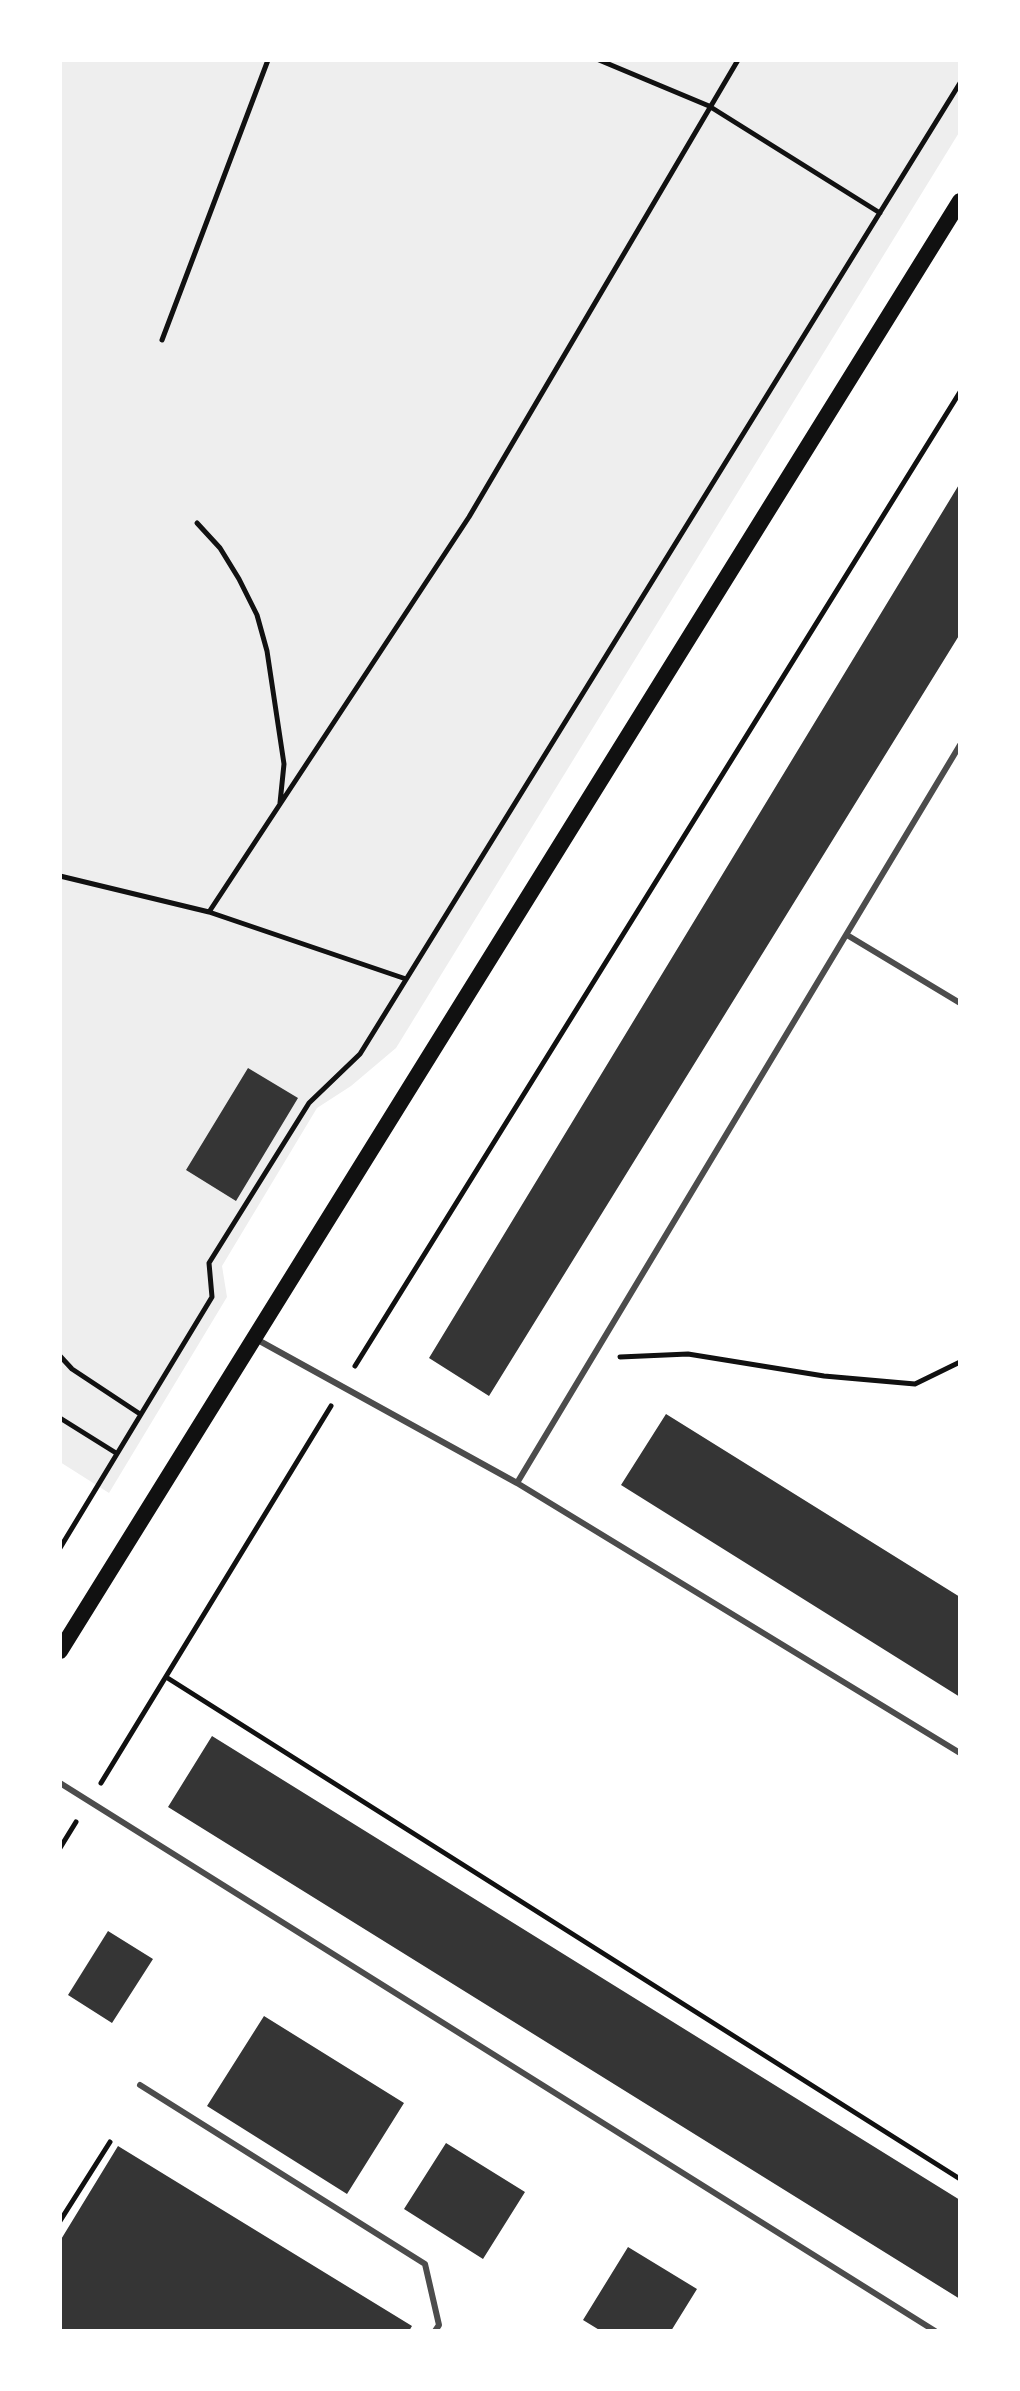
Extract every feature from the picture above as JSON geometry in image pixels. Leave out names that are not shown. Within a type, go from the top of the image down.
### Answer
[{"type":"main road","points":[[60,1651],[960,201]]},
{"type":"lane","points":[[517,1483],[960,745]]},
{"type":"lane","points":[[847,935],[960,1003]]},
{"type":"lane","points":[[256,1339],[517,1483],[960,1753]]},
{"type":"lane","points":[[60,1783],[935,2331]]},
{"type":"lane","points":[[140,2085],[425,2264],[439,2325],[435,2331]]},
{"type":"path","points":[[162,340],[268,60]]},
{"type":"path","points":[[599,60],[709,106],[880,213]]},
{"type":"path","points":[[209,912],[469,517],[738,60]]},
{"type":"path","points":[[60,1548],[212,1297],[209,1263],[309,1103],[360,1054],[960,83]]},
{"type":"path","points":[[60,1848],[960,392]]},
{"type":"path","points":[[197,523],[220,548],[257,615],[267,651],[284,764],[280,804]]},
{"type":"path","points":[[60,876],[209,912],[406,979]]},
{"type":"path","points":[[593,1358],[688,1354],[824,1376],[915,1384],[960,1362]]},
{"type":"path","points":[[60,1356],[89,1381],[140,1414]]},
{"type":"path","points":[[60,1418],[116,1453]]},
{"type":"path","points":[[166,1677],[960,2179]]},
{"type":"path","points":[[60,2221],[110,2142]]},
{"type":"shaded area","points":[[60,60],[960,60],[960,131],[396,1048],[351,1086],[317,1108],[222,1266],[227,1297],[109,1493],[60,1462]]},
{"type":"building","points":[[960,483],[960,634],[489,1396],[429,1358]]},
{"type":"building","points":[[248,1068],[298,1098],[236,1201],[186,1170]]},
{"type":"building","points":[[666,1414],[960,1597],[960,1697],[621,1485]]},
{"type":"building","points":[[212,1736],[960,2200],[960,2299],[168,1807]]},
{"type":"building","points":[[108,1931],[153,1959],[112,2023],[68,1995]]},
{"type":"building","points":[[264,2016],[404,2103],[347,2194],[207,2106]]},
{"type":"building","points":[[446,2143],[525,2192],[483,2259],[404,2209]]},
{"type":"building","points":[[118,2146],[412,2326],[409,2331],[60,2331],[60,2241]]},
{"type":"building","points":[[628,2247],[697,2289],[671,2331],[601,2331],[583,2320]]}]
